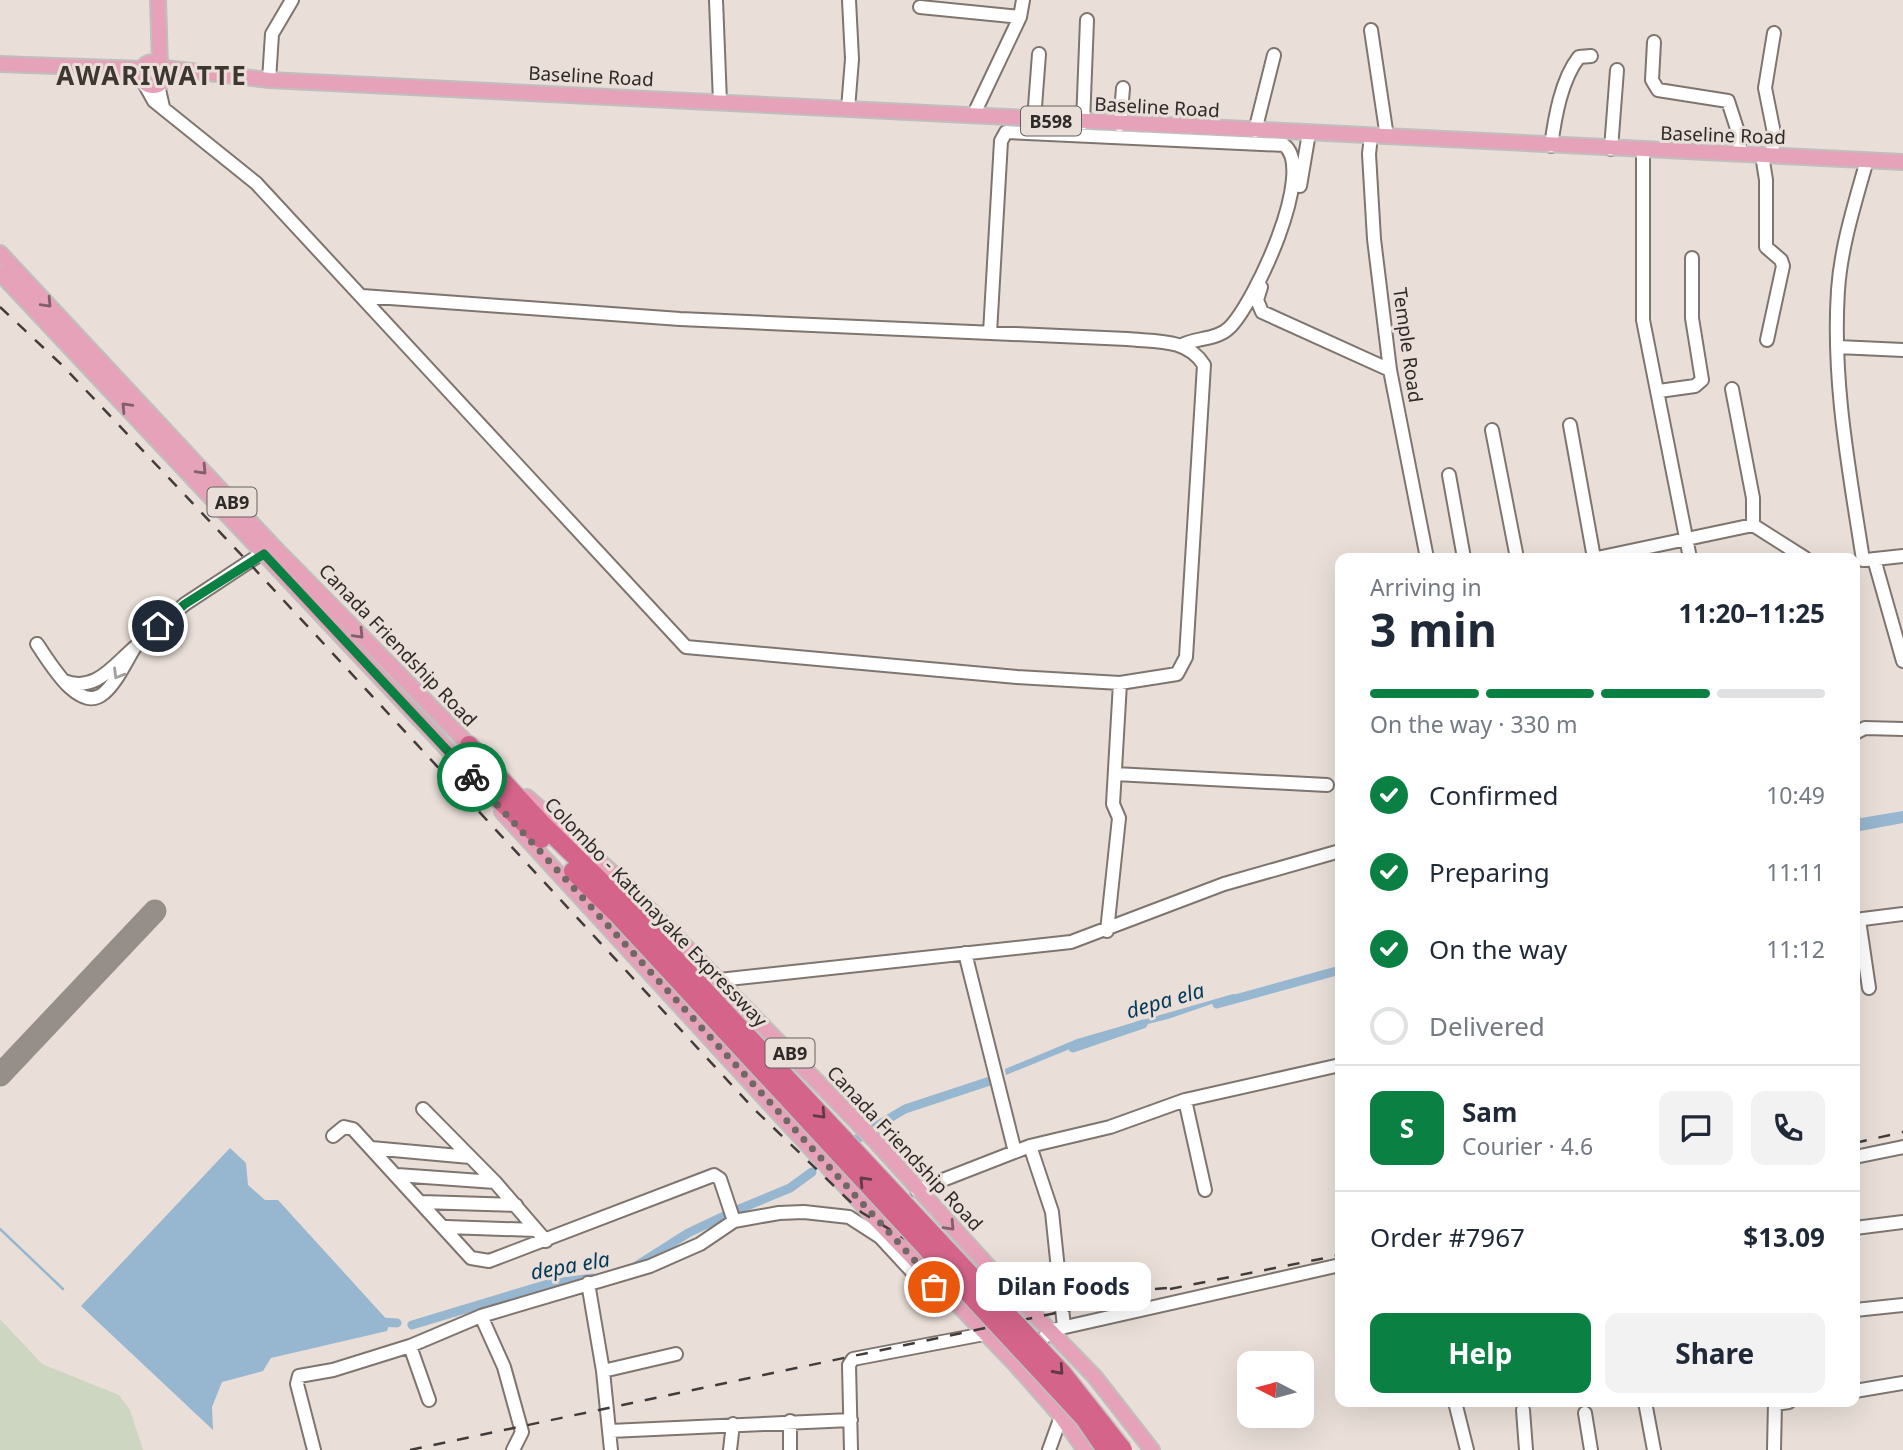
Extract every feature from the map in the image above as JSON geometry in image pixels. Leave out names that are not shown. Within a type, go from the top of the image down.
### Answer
[{"type":"highway","name":"Colombo - Katunayake Expressway","points":[[469,745],[1084,1418],[1106,1450]]},
{"type":"highway","name":"Colombo - Katunayake Expressway","points":[[458,761],[620,908],[1063,1374],[1123,1450]]},
{"type":"main road","points":[[152,74],[159,0]]},
{"type":"main road","name":"Baseline Road","points":[[0,64],[1120,125],[1903,162]]},
{"type":"main road","name":"Canada Friendship Road","points":[[0,253],[528,841],[625,943],[940,1288],[1016,1365],[1060,1415],[1085,1450]]},
{"type":"main road","name":"Canada Friendship Road","points":[[0,273],[269,550],[469,745],[622,882],[719,980],[875,1141],[917,1190],[1058,1329],[1152,1450]]},
{"type":"street","points":[[269,80],[272,34],[292,0]]},
{"type":"street","points":[[716,0],[720,102]]},
{"type":"street","points":[[848,109],[852,59],[849,0]]},
{"type":"street","points":[[973,117],[1020,17],[1023,0]]},
{"type":"street","points":[[920,7],[1020,17]]},
{"type":"street","points":[[1083,122],[1087,20]]},
{"type":"street","points":[[1371,30],[1387,137]]},
{"type":"street","points":[[1767,340],[1783,266],[1782,260],[1766,247],[1767,155],[1774,133],[1765,88],[1774,33]]},
{"type":"street","points":[[1654,42],[1652,80],[1658,90],[1728,101],[1739,135],[1740,154]]},
{"type":"street","points":[[1034,120],[1039,54]]},
{"type":"street","points":[[1255,131],[1274,55]]},
{"type":"street","points":[[1550,146],[1559,103],[1573,67],[1579,57],[1591,56]]},
{"type":"street","points":[[1611,149],[1617,70]]},
{"type":"street","points":[[152,74],[163,107],[256,183],[558,512],[686,647],[1120,683],[1177,674],[1186,657],[1203,365],[1196,352],[1184,344]]},
{"type":"street","points":[[1120,125],[1123,88]]},
{"type":"street","points":[[362,296],[680,319],[1184,344],[1226,331],[1248,301],[1290,208],[1295,162],[1284,145],[1006,132],[1001,141],[990,333]]},
{"type":"street","points":[[1309,134],[1295,211],[1259,292],[1258,306],[1262,312],[1390,370]]},
{"type":"street","name":"Temple Road","points":[[1371,136],[1369,154],[1374,239],[1390,370],[1426,553]]},
{"type":"street","points":[[1643,151],[1643,320],[1689,553]]},
{"type":"street","points":[[1867,160],[1844,244],[1838,290],[1838,401],[1864,560],[1903,661]]},
{"type":"street","points":[[1659,391],[1695,386],[1702,380],[1692,318],[1692,258]]},
{"type":"street","points":[[1838,347],[1903,350]]},
{"type":"street","points":[[1732,389],[1754,498],[1753,524]]},
{"type":"street","points":[[1570,425],[1595,553]]},
{"type":"street","points":[[1492,430],[1516,553]]},
{"type":"street","points":[[1449,475],[1463,553]]},
{"type":"street","points":[[1620,553],[1753,524],[1797,553]]},
{"type":"street","points":[[37,644],[64,681],[82,685],[95,682],[185,604],[269,550]]},
{"type":"street","points":[[1864,560],[1903,556]]},
{"type":"street","points":[[1107,931],[1119,818],[1113,804],[1120,683]]},
{"type":"street","points":[[1860,730],[1865,728],[1903,729]]},
{"type":"street","points":[[1115,775],[1327,785]]},
{"type":"street","points":[[719,980],[1071,942],[1107,931],[1224,884],[1335,852]]},
{"type":"street","points":[[1860,920],[1903,914]]},
{"type":"street","points":[[1860,935],[1869,988]]},
{"type":"street","points":[[965,953],[1015,1152]]},
{"type":"street","points":[[1860,970],[1866,966]]},
{"type":"street","points":[[917,1190],[1030,1146],[1110,1126],[1185,1100],[1335,1066]]},
{"type":"street","points":[[1185,1100],[1205,1190]]},
{"type":"street","points":[[423,1109],[495,1182],[546,1241]]},
{"type":"street","points":[[333,1136],[344,1128],[353,1129],[446,1227],[471,1258],[489,1261],[714,1175],[720,1179],[734,1221]]},
{"type":"street","points":[[1030,1146],[1052,1212],[1058,1329]]},
{"type":"street","points":[[1860,1156],[1903,1147]]},
{"type":"street","points":[[371,1148],[470,1157]]},
{"type":"street","points":[[397,1175],[495,1182]]},
{"type":"street","points":[[421,1202],[516,1205]]},
{"type":"street","points":[[314,1450],[296,1384],[299,1376],[333,1370],[410,1346],[481,1316],[650,1266],[700,1244],[734,1221],[804,1212],[849,1217],[880,1237],[917,1277],[940,1288]]},
{"type":"street","points":[[1860,1227],[1903,1222]]},
{"type":"street","points":[[446,1227],[536,1230]]},
{"type":"street","points":[[1016,1365],[1058,1329],[1335,1266]]},
{"type":"street","points":[[589,1283],[603,1371],[611,1450]]},
{"type":"street","points":[[1860,1310],[1903,1305]]},
{"type":"street","points":[[481,1316],[504,1367],[522,1432],[513,1450]]},
{"type":"street","points":[[851,1450],[849,1365],[853,1359],[984,1334]]},
{"type":"street","points":[[410,1346],[429,1400]]},
{"type":"street","points":[[603,1371],[676,1353]]},
{"type":"street","points":[[1049,1450],[1060,1415],[1095,1377]]},
{"type":"street","points":[[1860,1390],[1903,1383]]},
{"type":"street","points":[[1456,1407],[1467,1450]]},
{"type":"street","points":[[1647,1407],[1654,1450]]},
{"type":"street","points":[[1774,1450],[1775,1407]]},
{"type":"street","points":[[1523,1410],[1527,1450]]},
{"type":"street","points":[[1585,1413],[1591,1450]]},
{"type":"street","points":[[610,1431],[851,1420]]},
{"type":"street","points":[[790,1421],[790,1450]]},
{"type":"street","points":[[730,1450],[733,1424]]},
{"type":"green space","points":[[0,1319],[42,1364],[119,1395],[130,1410],[143,1450],[0,1450]]},
{"type":"water","points":[[1903,811],[1903,823],[1860,831],[1860,818]]},
{"type":"water","points":[[1233,994],[1238,995],[1168,1019],[1104,1035],[1006,1075],[1005,1069],[1077,1039]]},
{"type":"water","points":[[230,1148],[246,1163],[248,1185],[265,1200],[278,1200],[390,1323],[387,1331],[271,1358],[263,1371],[222,1382],[212,1407],[213,1430],[81,1306]]},
{"type":"waterway","name":"depa ela","points":[[1217,1004],[1335,971]]},
{"type":"waterway","name":"depa ela","points":[[1073,1048],[1143,1024]]},
{"type":"waterway","name":"depa ela","points":[[873,1128],[905,1109],[990,1081]]},
{"type":"waterway","name":"depa ela","points":[[831,1158],[860,1137]]},
{"type":"waterway","name":"depa ela","points":[[737,1210],[790,1188],[812,1172]]},
{"type":"waterway","name":"depa ela","points":[[633,1268],[688,1233],[724,1216]]},
{"type":"waterway","points":[[0,1229],[63,1289]]},
{"type":"waterway","name":"depa ela","points":[[412,1325],[548,1284],[593,1278]]},
{"type":"waterway","name":"depa ela","points":[[381,1322],[397,1323]]},
{"type":"taxiway","points":[[0,1075],[155,911]]},
{"type":"railway","points":[[0,307],[63,366],[250,564],[754,1109],[861,1212],[922,1249],[997,1276],[1106,1293],[1178,1287]]},
{"type":"railway","points":[[1860,1142],[1903,1132]]},
{"type":"railway","points":[[1170,1289],[1335,1256]]},
{"type":"railway","points":[[410,1450],[1122,1299]]},
{"type":"way so far","points":[[472,777],[940,1288],[934,1287]]},
{"type":"place","name":"Dilan Foods","points":[[934,1287]]},
{"type":"district","name":"AWARIWATTE","points":[[152,75]]},
{"type":"route","points":[[158,626],[185,604],[264,554],[472,777]]}]
